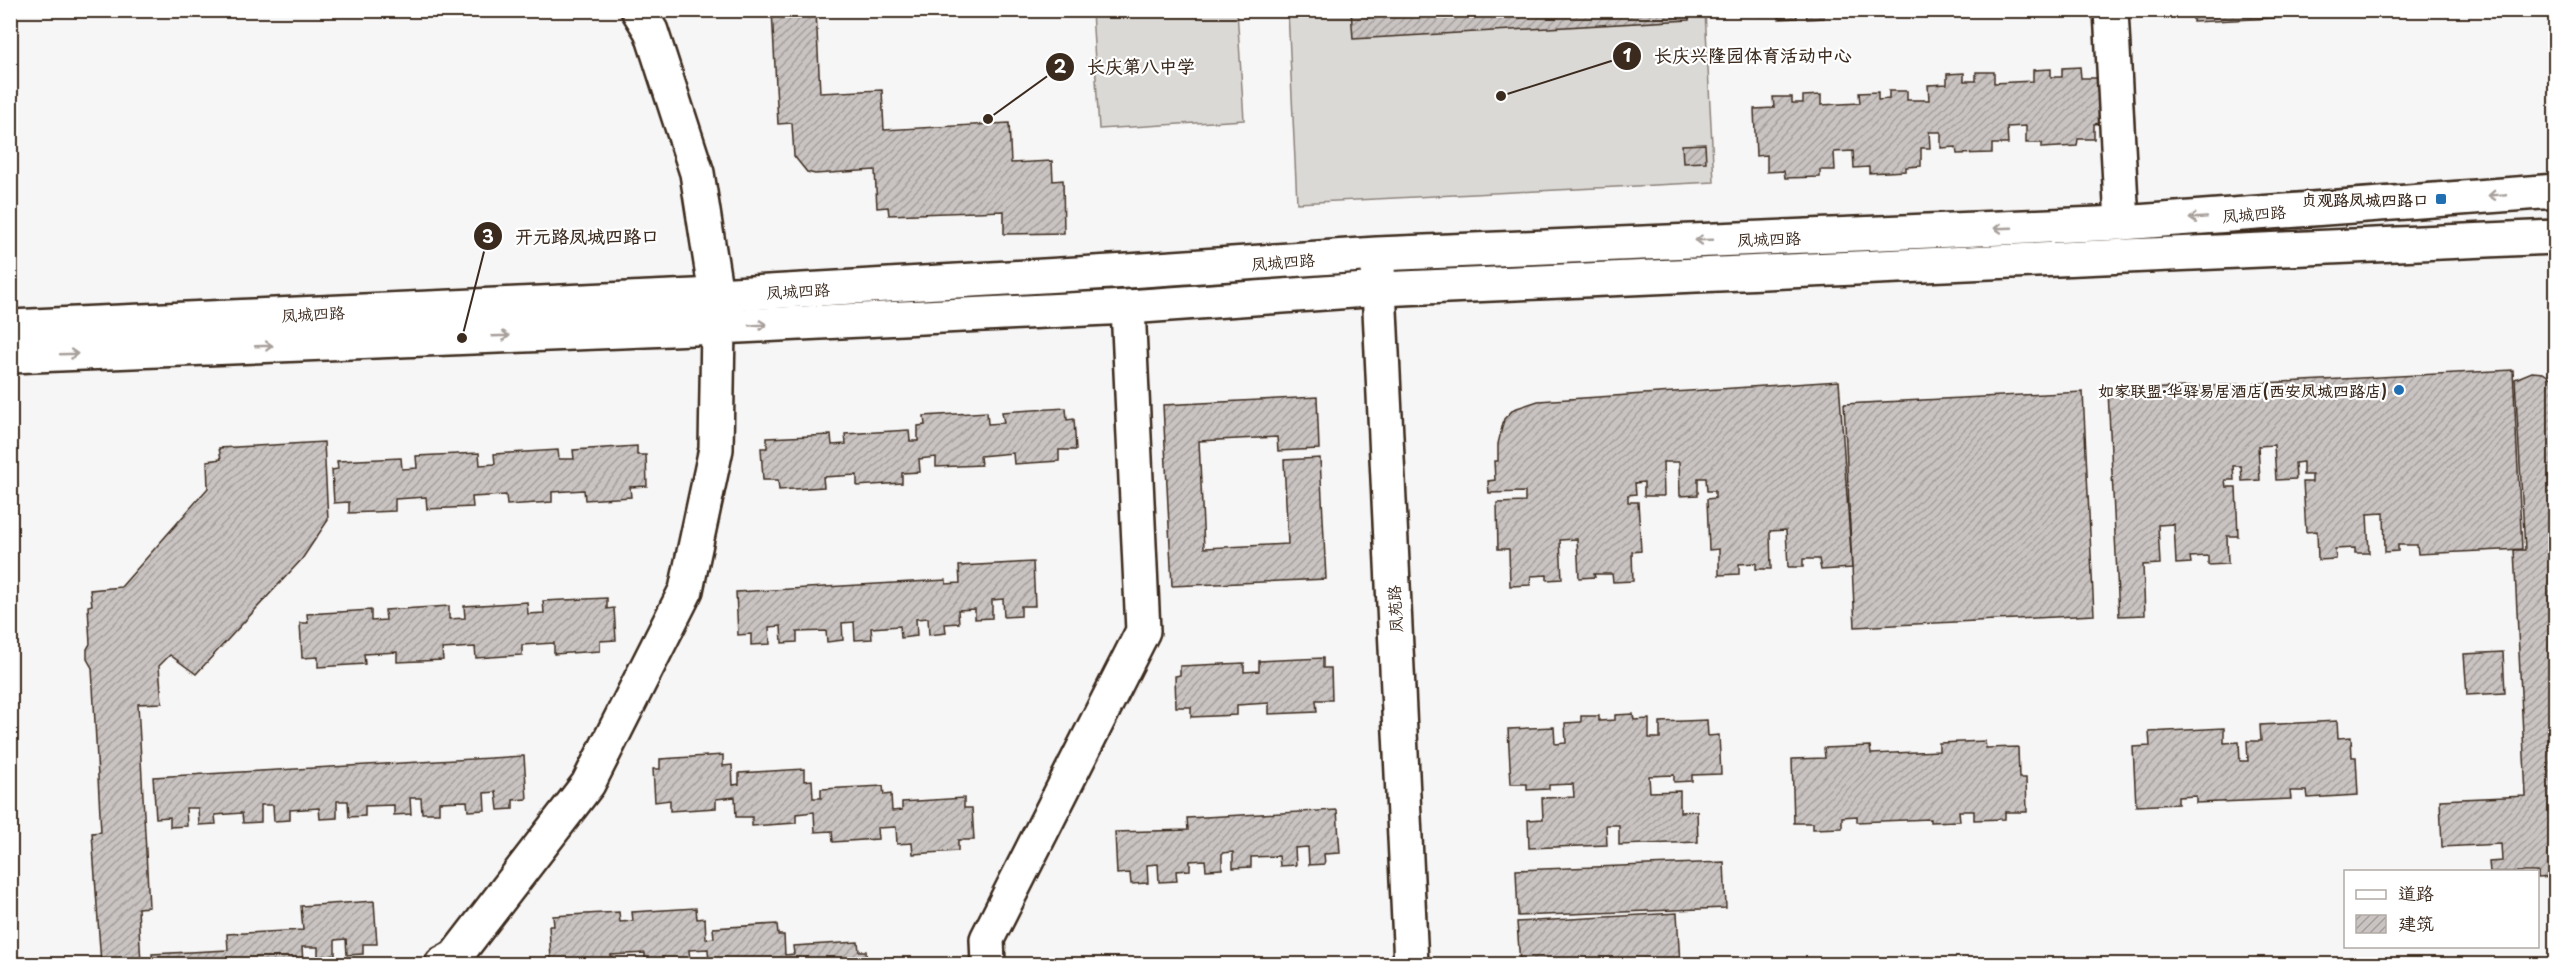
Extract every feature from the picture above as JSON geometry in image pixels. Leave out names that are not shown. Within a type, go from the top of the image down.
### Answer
[{"type":"street","points":[[453,962],[588,784],[686,590],[716,448],[718,327],[716,295],[697,173],[651,31],[638,10]]},
{"type":"street","points":[[2111,10],[2122,223]]},
{"type":"street","name":"凤城四路","points":[[10,327],[716,295],[1128,272],[1377,254],[2122,223],[2556,191]]},
{"type":"street","name":"凤城四路","points":[[10,356],[718,327],[1128,307],[1380,289],[2556,237]]},
{"type":"street","name":"凤苑路","points":[[1377,254],[1411,964]]},
{"type":"street","points":[[988,964],[987,939],[1143,631],[1128,307]]},
{"type":"shaded area","points":[[1092,11],[1237,11],[1244,120],[1099,129]]},
{"type":"shaded area","points":[[1288,11],[1705,11],[1714,182],[1297,203]]},
{"type":"building","points":[[772,10],[816,10],[820,93],[882,90],[884,130],[1009,123],[1011,163],[1052,161],[1053,181],[1063,180],[1064,233],[1004,234],[1004,211],[889,215],[888,207],[877,208],[875,170],[815,174],[807,172],[794,156],[792,123],[778,124]]},
{"type":"building","points":[[1351,10],[1688,10],[1689,20],[1353,39]]},
{"type":"building","points":[[1758,10],[1856,10],[1823,12],[1824,18],[1807,19],[1806,12],[1796,12],[1797,18],[1779,19],[1779,15],[1758,16]]},
{"type":"building","points":[[1863,10],[1880,10],[1880,15],[1864,16]]},
{"type":"building","points":[[1891,10],[1908,10],[1908,14],[1891,15]]},
{"type":"building","points":[[2193,10],[2416,10],[2416,11],[2193,22]]},
{"type":"building","points":[[2080,67],[2081,78],[2101,78],[2102,123],[2094,124],[2094,139],[2078,139],[2077,146],[2042,148],[2042,143],[2026,143],[2026,126],[2007,127],[2008,144],[1992,144],[1992,153],[1957,154],[1956,147],[1941,148],[1941,132],[1929,132],[1930,148],[1921,148],[1921,166],[1906,167],[1906,171],[1869,173],[1869,167],[1854,168],[1853,151],[1834,152],[1835,170],[1820,170],[1820,177],[1785,178],[1784,171],[1767,172],[1767,155],[1756,156],[1754,109],[1774,108],[1773,97],[1792,97],[1792,103],[1803,103],[1803,96],[1821,95],[1821,105],[1860,103],[1859,93],[1878,92],[1878,100],[1889,99],[1889,91],[1907,91],[1907,100],[1929,100],[1928,85],[1947,84],[1947,74],[1964,73],[1964,81],[1976,81],[1976,72],[1994,72],[1994,83],[2033,81],[2033,70],[2051,69],[2051,77],[2062,77],[2062,68]]},
{"type":"building","points":[[1705,144],[1706,162],[1683,163],[1682,145]]},
{"type":"building","points":[[2513,370],[2522,549],[2418,554],[2417,545],[2398,545],[2398,551],[2385,552],[2384,513],[2367,514],[2369,553],[2355,553],[2355,548],[2335,549],[2336,559],[2318,560],[2317,531],[2306,532],[2303,482],[2312,482],[2312,475],[2303,475],[2303,462],[2295,463],[2296,479],[2276,480],[2274,445],[2258,446],[2260,480],[2242,481],[2241,466],[2233,466],[2234,480],[2225,480],[2226,487],[2236,487],[2238,536],[2227,536],[2228,564],[2208,565],[2208,556],[2190,557],[2191,563],[2176,564],[2174,524],[2158,525],[2160,564],[2143,565],[2145,615],[2119,616],[2108,391]]},
{"type":"building","points":[[2532,372],[2543,373],[2552,379],[2556,387],[2554,403],[2556,877],[2539,878],[2539,870],[2490,870],[2489,862],[2502,861],[2501,844],[2442,847],[2440,800],[2526,796],[2514,550],[2525,550],[2515,379]]},
{"type":"building","points":[[1839,381],[1852,568],[1821,570],[1819,559],[1803,559],[1803,567],[1788,567],[1786,530],[1770,531],[1771,569],[1756,569],[1756,563],[1739,564],[1739,574],[1719,575],[1719,549],[1709,550],[1707,499],[1715,498],[1715,491],[1707,491],[1706,478],[1698,478],[1698,495],[1680,496],[1679,462],[1663,462],[1664,496],[1644,496],[1644,482],[1635,483],[1636,494],[1628,495],[1628,502],[1638,502],[1641,551],[1632,552],[1633,581],[1613,582],[1612,574],[1594,574],[1595,577],[1579,578],[1577,539],[1560,540],[1562,579],[1547,580],[1547,575],[1531,576],[1530,585],[1510,586],[1509,549],[1498,549],[1497,503],[1525,502],[1525,492],[1489,493],[1488,481],[1495,480],[1494,461],[1498,461],[1498,444],[1504,419],[1514,409],[1538,401]]},
{"type":"building","points":[[2083,392],[2094,615],[1855,627],[1844,404]]},
{"type":"building","points":[[1317,397],[1319,449],[1278,451],[1277,437],[1199,441],[1204,548],[1288,544],[1284,460],[1320,458],[1326,579],[1172,586],[1163,405]]},
{"type":"building","points":[[1066,408],[1067,420],[1074,419],[1076,450],[1059,450],[1059,461],[1014,464],[1013,453],[980,456],[981,465],[936,467],[936,457],[919,459],[920,472],[902,473],[902,483],[857,486],[857,475],[823,477],[824,487],[779,490],[778,480],[763,480],[761,448],[767,448],[767,438],[831,435],[832,445],[846,444],[845,434],[909,430],[910,441],[918,441],[918,426],[925,425],[924,416],[987,412],[988,424],[1004,423],[1002,412]]},
{"type":"building","points":[[324,442],[328,520],[302,559],[196,674],[170,655],[159,666],[162,703],[138,704],[149,907],[138,908],[141,964],[101,964],[92,833],[101,832],[92,668],[87,659],[87,649],[90,644],[88,606],[92,605],[90,590],[121,587],[208,488],[207,461],[221,459],[219,448]]},
{"type":"building","points":[[637,446],[637,455],[646,455],[647,486],[630,487],[631,497],[585,500],[584,490],[552,492],[552,502],[507,505],[506,495],[472,497],[473,507],[427,509],[426,497],[395,499],[395,511],[349,513],[349,502],[334,503],[332,470],[338,469],[337,461],[401,458],[402,469],[417,468],[416,456],[479,453],[480,465],[495,464],[494,454],[558,450],[559,459],[574,459],[573,450]]},
{"type":"building","points":[[1033,562],[1035,606],[1021,606],[1021,616],[1004,617],[1003,599],[992,600],[992,618],[975,619],[975,609],[958,610],[959,623],[945,624],[946,633],[929,635],[928,618],[916,619],[917,636],[901,638],[900,626],[871,628],[872,639],[855,640],[854,622],[842,623],[843,640],[827,642],[826,631],[797,632],[797,642],[782,643],[781,626],[769,627],[770,644],[751,645],[751,634],[738,635],[736,592],[946,580],[946,584],[960,583],[959,566]]},
{"type":"building","points":[[607,598],[607,609],[614,608],[616,640],[600,641],[600,651],[554,654],[554,643],[522,645],[522,655],[476,658],[475,647],[442,649],[443,660],[397,662],[397,652],[364,654],[365,664],[318,667],[318,657],[302,658],[300,623],[308,623],[307,614],[371,610],[371,621],[386,620],[385,610],[449,606],[449,619],[465,618],[464,606],[527,602],[528,614],[544,613],[543,601]]},
{"type":"building","points":[[2503,652],[2505,693],[2467,695],[2464,654]]},
{"type":"building","points":[[1323,658],[1323,668],[1331,668],[1332,700],[1316,700],[1317,712],[1269,714],[1269,703],[1237,705],[1237,715],[1191,717],[1191,707],[1176,707],[1175,676],[1180,675],[1180,666],[1244,663],[1244,672],[1259,671],[1259,661]]},
{"type":"building","points":[[1633,714],[1634,720],[1649,719],[1649,738],[1660,738],[1660,722],[1707,720],[1708,736],[1719,735],[1721,774],[1692,775],[1692,781],[1674,782],[1674,775],[1649,776],[1650,792],[1680,791],[1680,812],[1697,811],[1698,842],[1619,845],[1619,825],[1606,825],[1607,845],[1529,848],[1528,820],[1543,819],[1542,798],[1574,797],[1573,784],[1549,785],[1549,789],[1527,790],[1527,784],[1511,784],[1508,729],[1554,727],[1555,744],[1566,743],[1565,723],[1581,722],[1581,716],[1599,716],[1599,721],[1615,720],[1615,715]]},
{"type":"building","points":[[2337,721],[2338,738],[2351,737],[2352,757],[2356,757],[2358,795],[2308,798],[2307,791],[2290,791],[2291,799],[2196,803],[2196,796],[2178,797],[2178,804],[2136,806],[2133,747],[2150,746],[2149,732],[2224,728],[2224,743],[2239,742],[2240,761],[2248,761],[2247,741],[2261,741],[2260,725]]},
{"type":"building","points":[[1985,741],[1986,748],[2018,747],[2019,778],[2026,778],[2027,812],[2005,812],[2005,819],[1974,820],[1974,811],[1959,811],[1960,821],[1930,822],[1930,819],[1857,822],[1857,816],[1842,817],[1842,828],[1813,829],[1813,823],[1794,823],[1792,759],[1825,758],[1824,748],[1870,746],[1871,754],[1939,751],[1939,743]]},
{"type":"building","points":[[723,755],[723,766],[732,765],[733,785],[739,784],[739,773],[804,769],[804,781],[812,780],[813,798],[821,798],[821,789],[883,786],[884,795],[891,794],[892,811],[902,810],[902,802],[964,798],[964,808],[972,808],[974,840],[958,840],[958,851],[913,854],[912,843],[897,844],[896,827],[877,828],[878,839],[833,842],[832,831],[815,832],[814,812],[796,814],[796,823],[752,826],[752,817],[736,817],[735,797],[716,799],[716,808],[670,811],[670,800],[655,802],[653,769],[660,769],[660,759]]},
{"type":"building","points":[[524,756],[527,799],[513,800],[513,809],[498,810],[496,792],[484,793],[485,810],[468,811],[467,801],[439,802],[439,813],[422,813],[421,798],[410,798],[411,814],[394,815],[394,805],[365,806],[365,816],[349,817],[348,801],[337,801],[337,818],[320,819],[319,808],[290,810],[290,820],[274,821],[273,805],[261,805],[261,822],[243,823],[242,813],[215,815],[216,824],[199,825],[198,808],[186,808],[187,826],[170,827],[170,817],[156,818],[153,777]]},
{"type":"building","points":[[1337,810],[1340,853],[1324,854],[1325,864],[1309,865],[1308,847],[1295,848],[1296,865],[1280,866],[1279,856],[1251,857],[1251,867],[1233,868],[1233,852],[1222,853],[1222,869],[1206,870],[1205,860],[1190,861],[1190,870],[1176,871],[1177,881],[1159,882],[1158,864],[1147,865],[1148,883],[1131,884],[1130,873],[1117,874],[1115,832],[1188,830],[1187,818]]},
{"type":"building","points":[[1724,862],[1726,908],[1518,916],[1516,870]]},
{"type":"building","points":[[374,901],[377,944],[363,944],[363,954],[347,955],[346,939],[335,940],[335,955],[318,957],[318,947],[302,947],[303,964],[153,964],[152,954],[228,950],[227,934],[303,930],[301,906]]},
{"type":"building","points":[[696,908],[697,919],[705,918],[706,939],[714,938],[713,928],[777,924],[778,935],[784,935],[785,955],[794,954],[793,946],[858,942],[859,951],[866,951],[867,964],[709,964],[708,949],[689,950],[690,961],[645,964],[645,953],[611,955],[612,964],[566,964],[566,959],[551,960],[549,926],[554,926],[553,916],[619,912],[620,922],[633,921],[632,912]]},
{"type":"building","points":[[1677,913],[1680,964],[1520,964],[1517,922]]},
{"type":"place","name":"长庆兴隆园体育活动中心","points":[[1501,96]]},
{"type":"place","name":"长庆第八中学","points":[[988,119]]},
{"type":"place","name":"贞观路凤城四路口","points":[[2441,199]]},
{"type":"place","name":"开元路凤城四路口","points":[[462,338]]},
{"type":"place","name":"如家联盟·华驿易居酒店(西安凤城四路店)","points":[[2399,390]]}]
